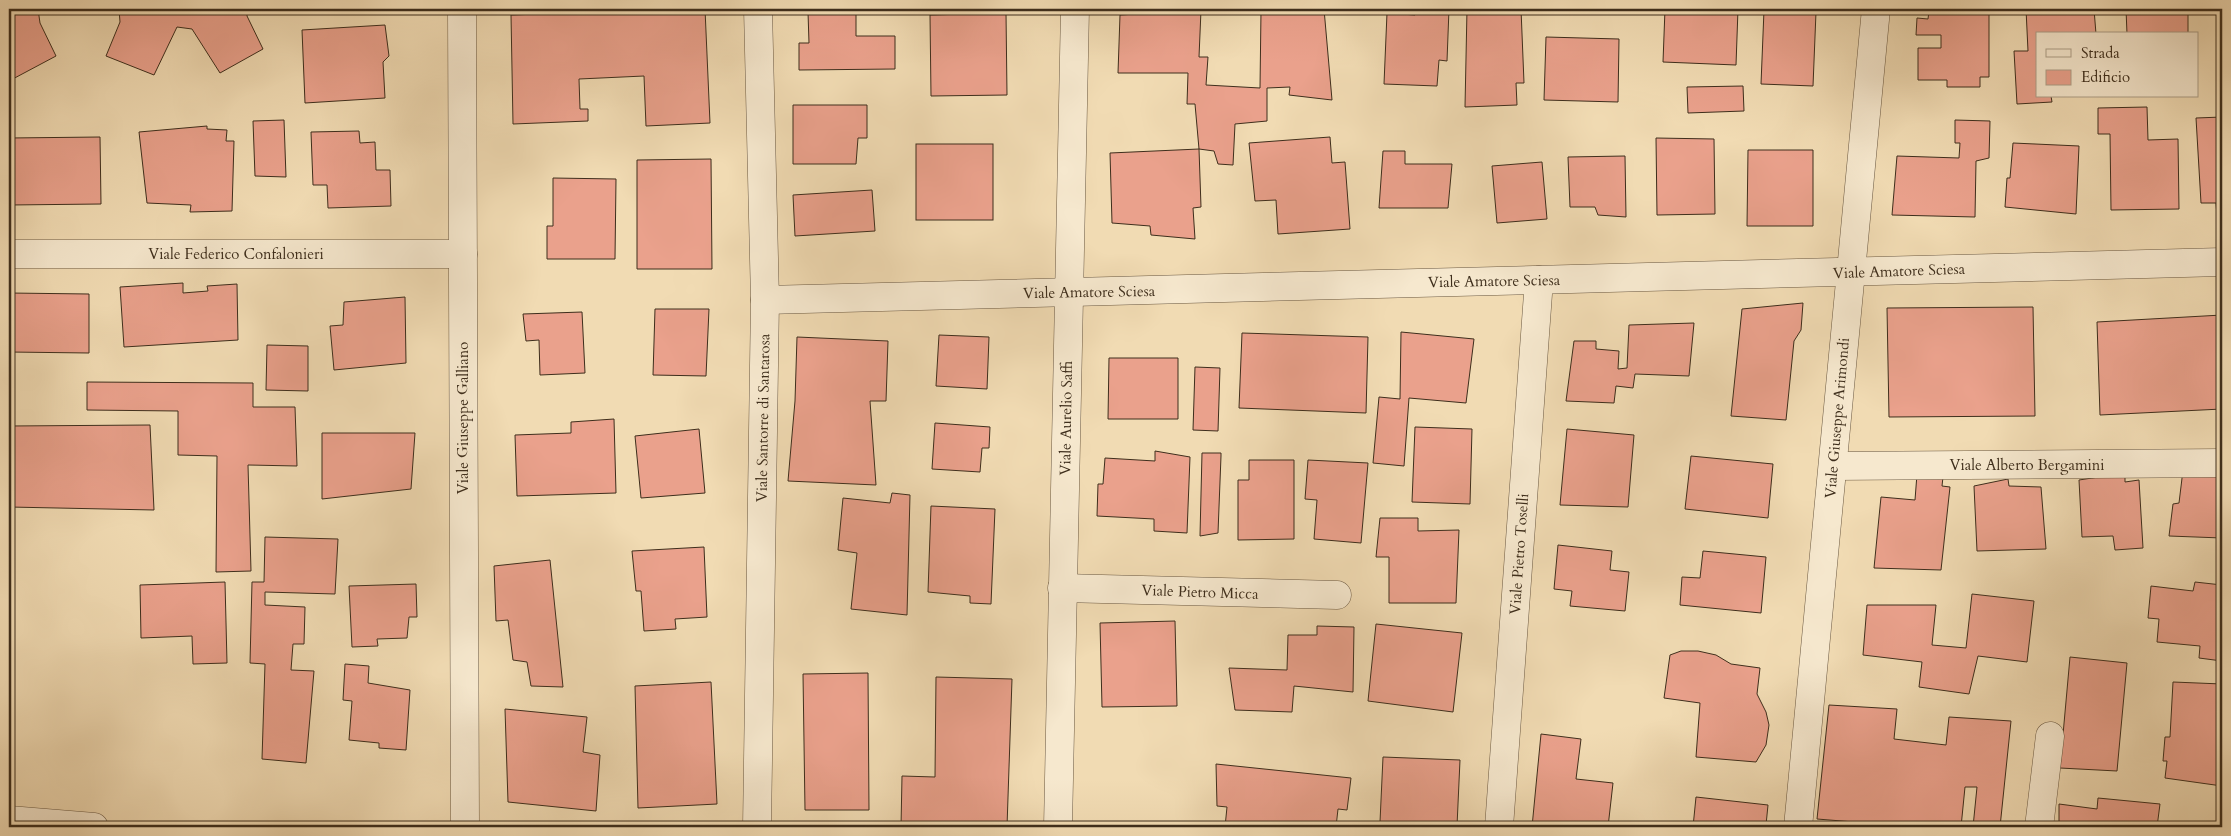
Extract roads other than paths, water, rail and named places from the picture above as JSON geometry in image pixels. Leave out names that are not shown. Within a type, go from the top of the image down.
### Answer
[{"type":"street","name":"Viale Giuseppe Galliano","points":[[462,9],[465,827]]},
{"type":"street","name":"Viale Santorre di Santarosa","points":[[757,827],[765,300],[758,9]]},
{"type":"street","name":"Viale Aurelio Saffi","points":[[1058,827],[1075,9]]},
{"type":"street","name":"Viale Giuseppe Arimondi","points":[[1798,827],[1876,9]]},
{"type":"street","name":"Viale Federico Confalonieri","points":[[9,254],[462,254]]},
{"type":"street","name":"Viale Amatore Sciesa","points":[[765,300],[2222,262]]},
{"type":"street","name":"Viale Pietro Toselli","points":[[1499,827],[1539,280]]},
{"type":"street","name":"Viale Alberto Bergamini","points":[[1833,466],[2222,463]]},
{"type":"street","name":"Viale Pietro Micca","points":[[1062,588],[1338,595]]},
{"type":"street","points":[[2039,827],[2050,736]]},
{"type":"street","points":[[9,820],[94,827]]}]
